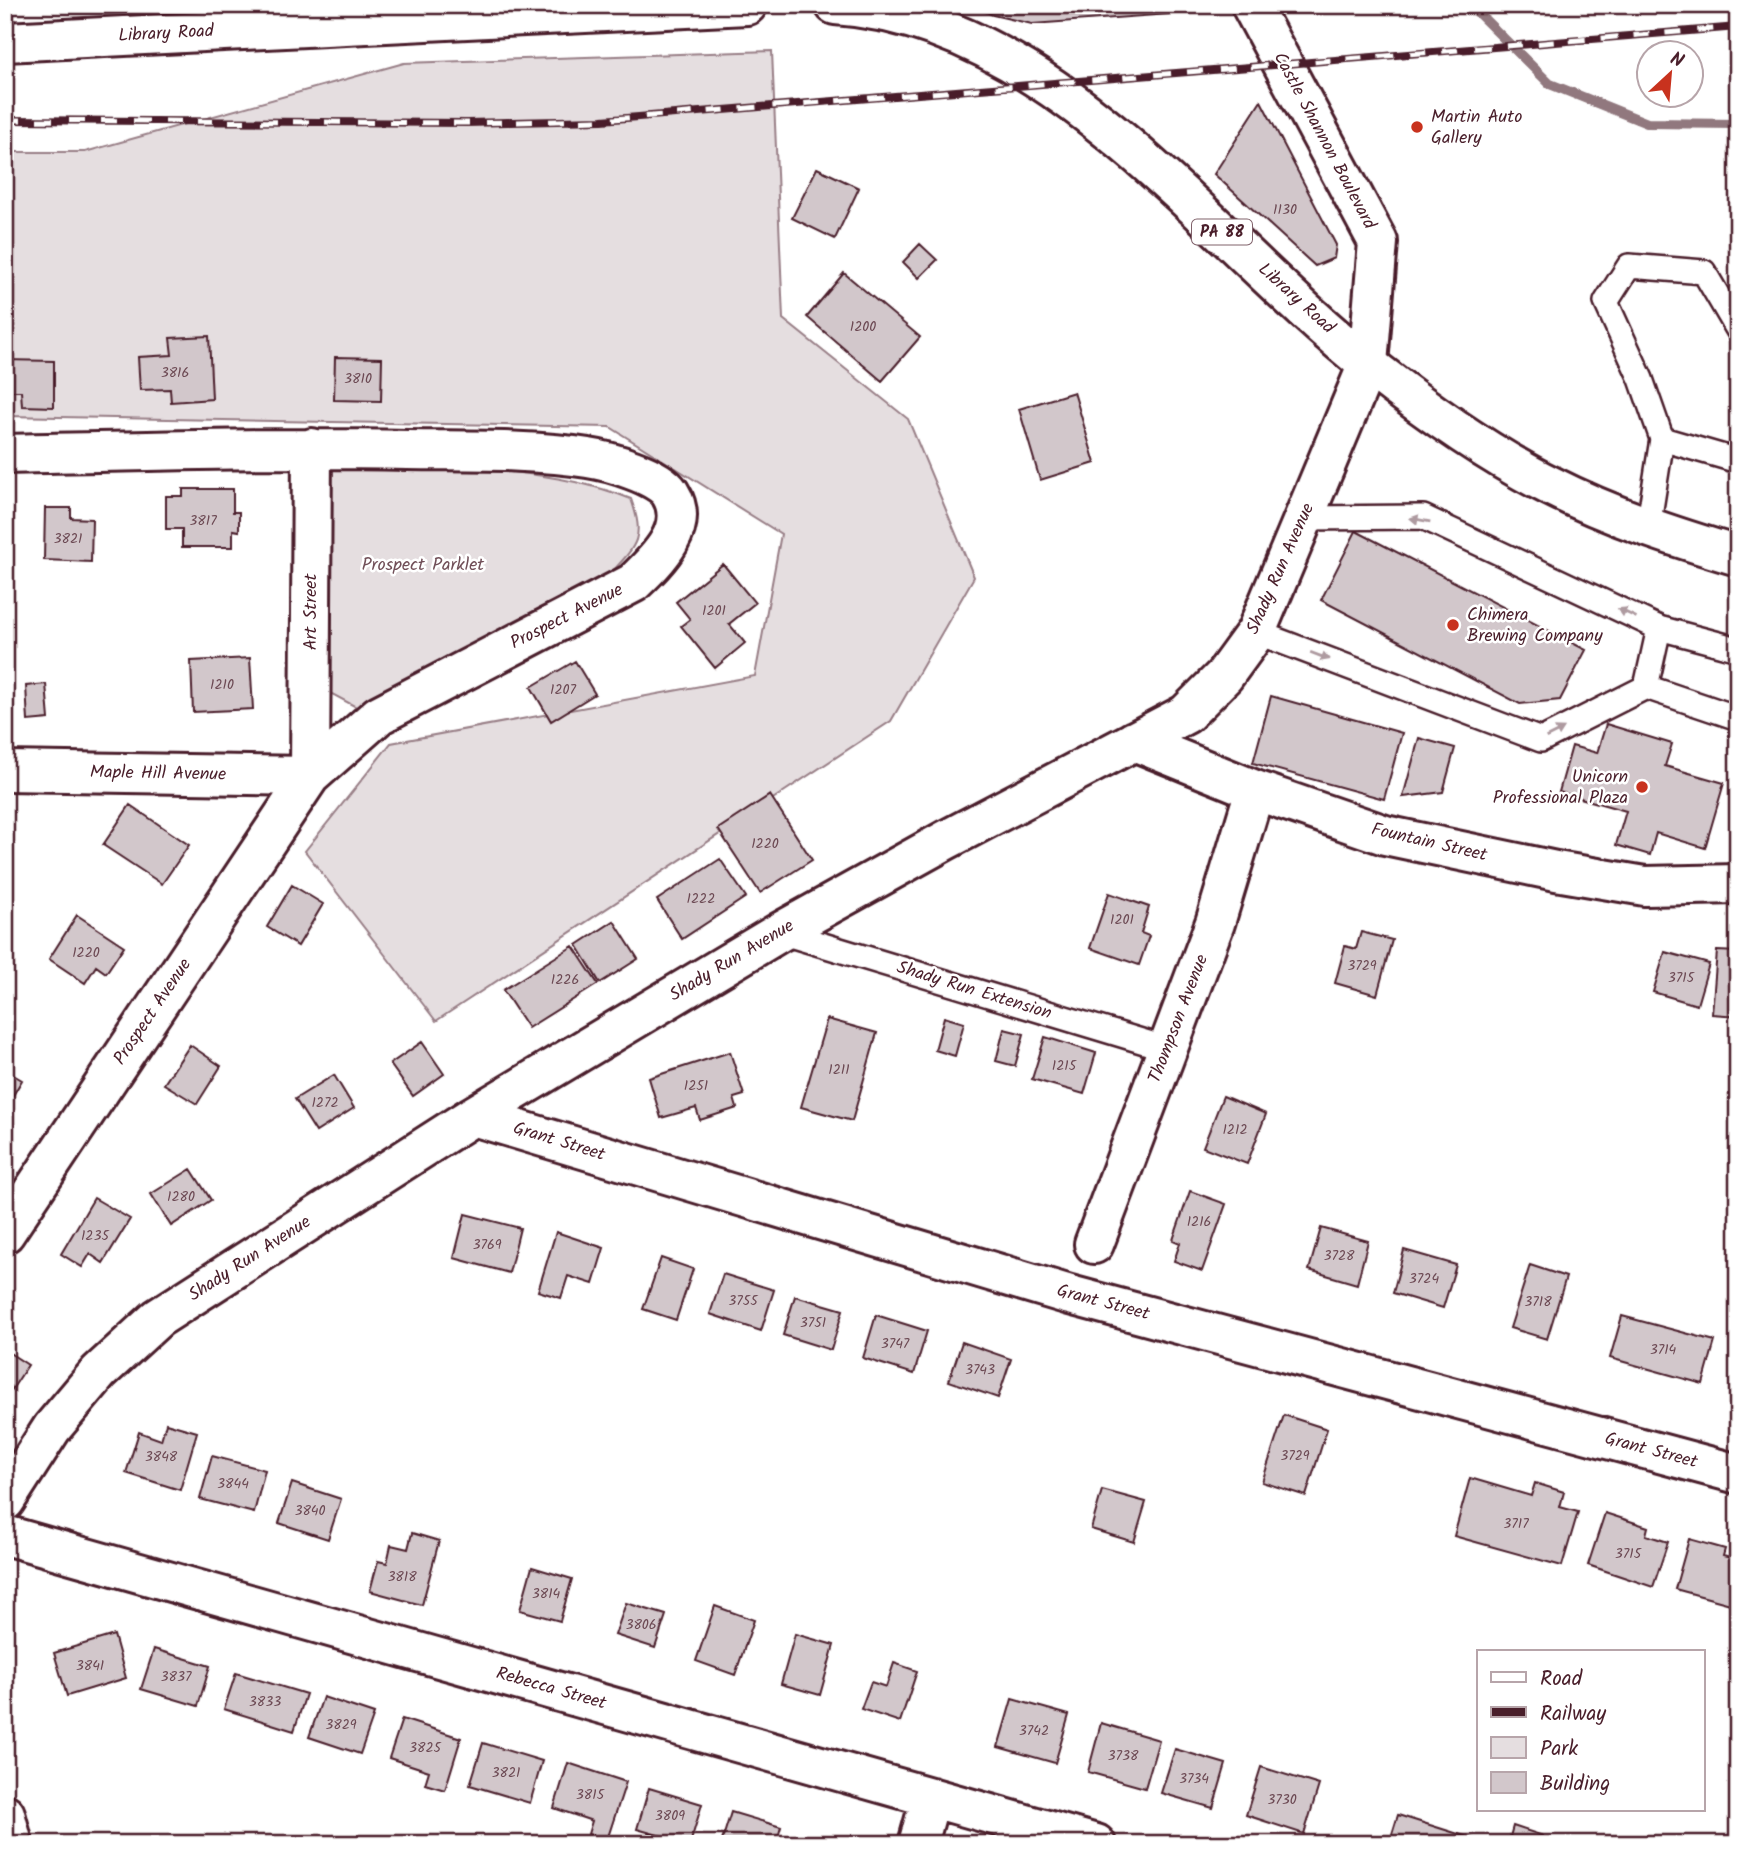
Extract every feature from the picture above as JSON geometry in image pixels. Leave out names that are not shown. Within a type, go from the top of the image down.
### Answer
[{"type":"street","name":"Library Road","points":[[5,41],[747,5]]},
{"type":"street","name":"Library Road","points":[[835,5],[913,20],[983,46],[1030,74],[1120,139],[1368,364],[1444,422],[1550,486],[1648,528],[1738,556]]},
{"type":"street","name":"Castle Shannon Boulevard","points":[[1251,5],[1378,242],[1368,364]]},
{"type":"street","name":"Shady Run Avenue","points":[[5,1501],[52,1428],[99,1372],[158,1318],[473,1116],[779,932],[1186,714],[1224,676],[1256,632],[1368,364]]},
{"type":"street","name":"Prospect Avenue","points":[[5,454],[312,448],[471,451],[589,458],[645,474],[669,492],[676,520],[666,551],[634,583],[379,715],[310,776],[5,1233]]},
{"type":"street","name":"Art Street","points":[[310,776],[312,448]]},
{"type":"street","name":"Fountain Street","points":[[1134,741],[1255,790],[1385,835],[1556,872],[1645,886],[1738,884]]},
{"type":"street","name":"Maple Hill Avenue","points":[[5,771],[310,776]]},
{"type":"street","name":"Thompson Avenue","points":[[1094,1244],[1215,923],[1255,790]]},
{"type":"street","name":"Grant Street","points":[[473,1116],[1070,1295],[1738,1474]]},
{"type":"street","name":"Rebecca Street","points":[[5,1535],[1096,1844]]},
{"type":"street","points":[[918,1844],[931,1797]]},
{"type":"street","points":[[5,1815],[13,1844]]},
{"type":"lane","points":[[1648,528],[1661,439],[1641,379],[1606,302],[1629,266],[1704,272],[1738,330]]},
{"type":"lane","points":[[1661,439],[1738,461]]},
{"type":"lane","points":[[1304,518],[1423,517],[1659,628],[1738,649]]},
{"type":"lane","points":[[1646,687],[1659,628]]},
{"type":"lane","points":[[1256,632],[1541,740],[1646,687],[1738,718]]},
{"type":"lane","name":"Shady Run Extension","points":[[779,932],[1168,1049]]},
{"type":"green space","points":[[772,51],[783,319],[908,419],[974,577],[891,721],[436,1021],[305,851],[391,743],[755,676],[781,534],[610,427],[5,416],[5,152],[85,152],[404,63]]},
{"type":"green space","name":"Prospect Parklet","points":[[327,468],[481,470],[557,478],[631,499],[638,532],[627,556],[610,574],[360,709],[330,693]]},
{"type":"building","points":[[970,5],[1209,5],[1213,11],[1032,24],[993,15]]},
{"type":"building","points":[[1261,101],[1336,245],[1334,258],[1315,266],[1214,174]]},
{"type":"building","points":[[817,168],[859,188],[835,239],[792,218]]},
{"type":"building","points":[[920,244],[937,260],[919,278],[903,262]]},
{"type":"building","points":[[844,273],[920,337],[882,381],[807,317]]},
{"type":"building","points":[[209,336],[212,399],[171,402],[170,389],[140,390],[138,357],[172,355],[170,338]]},
{"type":"building","points":[[335,357],[382,358],[381,401],[334,400]]},
{"type":"building","points":[[5,360],[54,361],[54,407],[22,406],[21,391],[5,391]]},
{"type":"building","points":[[1074,392],[1095,463],[1040,480],[1019,409]]},
{"type":"building","points":[[183,489],[233,489],[233,512],[239,512],[239,531],[233,530],[233,547],[182,547],[182,529],[166,529],[166,496],[183,496]]},
{"type":"building","points":[[45,508],[71,508],[71,518],[92,519],[91,562],[44,560]]},
{"type":"building","name":"Chimera Brewing Company","points":[[1356,531],[1586,650],[1560,700],[1520,704],[1321,600]]},
{"type":"building","points":[[723,564],[755,603],[729,624],[745,643],[715,668],[681,626],[690,619],[676,602]]},
{"type":"building","points":[[250,658],[253,709],[193,712],[191,661]]},
{"type":"building","points":[[575,661],[595,694],[551,721],[531,687]]},
{"type":"building","points":[[46,684],[49,719],[28,721],[26,686]]},
{"type":"building","points":[[1271,696],[1402,733],[1384,799],[1253,763]]},
{"type":"building","name":"Unicorn Professional Plaza","points":[[1606,724],[1672,744],[1665,766],[1724,783],[1705,848],[1656,833],[1650,855],[1616,845],[1626,811],[1559,792],[1572,746],[1597,753]]},
{"type":"building","points":[[1419,738],[1455,748],[1443,792],[1403,797]]},
{"type":"building","points":[[770,795],[812,860],[760,893],[718,829]]},
{"type":"building","points":[[130,805],[189,845],[162,884],[103,845]]},
{"type":"building","points":[[720,859],[746,897],[682,939],[657,900]]},
{"type":"building","points":[[292,885],[323,904],[298,946],[267,927]]},
{"type":"building","points":[[1109,893],[1149,907],[1141,933],[1149,936],[1139,965],[1090,948]]},
{"type":"building","points":[[77,915],[124,946],[106,973],[96,966],[85,983],[49,959]]},
{"type":"building","points":[[614,921],[638,959],[600,983],[577,945]]},
{"type":"building","points":[[1361,932],[1392,940],[1377,995],[1335,983],[1345,946],[1356,949]]},
{"type":"building","points":[[573,946],[598,984],[528,1028],[503,990]]},
{"type":"building","points":[[1717,951],[1738,952],[1738,1016],[1712,1014]]},
{"type":"building","points":[[1665,952],[1709,964],[1697,1005],[1653,992]]},
{"type":"building","points":[[944,1017],[964,1023],[955,1056],[935,1050]]},
{"type":"building","points":[[827,1019],[877,1033],[852,1121],[801,1107]]},
{"type":"building","points":[[1004,1029],[1024,1034],[1015,1066],[996,1061]]},
{"type":"building","points":[[1045,1037],[1096,1053],[1084,1094],[1032,1079]]},
{"type":"building","points":[[422,1042],[444,1074],[413,1096],[390,1064]]},
{"type":"building","points":[[190,1045],[221,1066],[197,1104],[164,1084]]},
{"type":"building","points":[[730,1052],[744,1095],[734,1098],[737,1108],[700,1120],[696,1108],[661,1118],[649,1078]]},
{"type":"building","points":[[5,1070],[22,1080],[5,1109]]},
{"type":"building","points":[[334,1075],[354,1108],[316,1132],[295,1099]]},
{"type":"building","points":[[1223,1096],[1266,1114],[1247,1164],[1203,1147]]},
{"type":"building","points":[[191,1169],[211,1200],[171,1226],[151,1194]]},
{"type":"building","points":[[1190,1191],[1226,1204],[1202,1271],[1174,1261],[1180,1243],[1173,1240]]},
{"type":"building","points":[[94,1198],[130,1219],[103,1263],[90,1254],[82,1267],[61,1254]]},
{"type":"building","points":[[465,1214],[520,1228],[509,1273],[454,1258]]},
{"type":"building","points":[[1321,1228],[1368,1241],[1357,1284],[1309,1270]]},
{"type":"building","points":[[556,1232],[604,1248],[593,1284],[568,1276],[561,1298],[538,1291]]},
{"type":"building","points":[[1404,1250],[1456,1265],[1443,1308],[1393,1293]]},
{"type":"building","points":[[661,1258],[693,1269],[676,1320],[643,1309]]},
{"type":"building","points":[[1530,1265],[1566,1277],[1547,1339],[1510,1328]]},
{"type":"building","points":[[723,1274],[774,1290],[761,1331],[710,1314]]},
{"type":"building","points":[[795,1296],[843,1310],[831,1350],[783,1335]]},
{"type":"building","points":[[876,1315],[927,1331],[914,1374],[863,1358]]},
{"type":"building","points":[[1622,1316],[1715,1341],[1703,1384],[1610,1358]]},
{"type":"building","points":[[962,1342],[1011,1359],[998,1398],[949,1381]]},
{"type":"building","points":[[5,1350],[28,1365],[5,1400]]},
{"type":"building","points":[[1284,1415],[1327,1429],[1306,1496],[1262,1482]]},
{"type":"building","points":[[166,1423],[197,1432],[180,1490],[126,1473],[139,1432],[161,1440]]},
{"type":"building","points":[[212,1456],[265,1470],[254,1513],[200,1499]]},
{"type":"building","points":[[1470,1478],[1531,1496],[1535,1483],[1564,1492],[1560,1507],[1578,1512],[1562,1566],[1454,1536]]},
{"type":"building","points":[[292,1483],[341,1499],[328,1539],[279,1523]]},
{"type":"building","points":[[1102,1490],[1146,1502],[1134,1542],[1091,1529]]},
{"type":"building","points":[[1605,1513],[1648,1527],[1646,1535],[1668,1542],[1653,1587],[1588,1565]]},
{"type":"building","points":[[412,1533],[439,1541],[422,1605],[370,1591],[378,1561],[387,1563],[391,1545],[408,1549]]},
{"type":"building","points":[[1689,1539],[1725,1549],[1723,1556],[1738,1560],[1738,1591],[1734,1605],[1675,1589]]},
{"type":"building","points":[[532,1567],[572,1579],[560,1621],[520,1610]]},
{"type":"building","points":[[626,1603],[666,1615],[655,1648],[615,1635]]},
{"type":"building","points":[[715,1606],[754,1620],[735,1675],[696,1661]]},
{"type":"building","points":[[795,1634],[834,1645],[820,1695],[781,1684]]},
{"type":"building","points":[[114,1635],[126,1678],[67,1696],[54,1653]]},
{"type":"building","points":[[154,1649],[210,1666],[198,1706],[141,1689]]},
{"type":"building","points":[[894,1663],[917,1671],[900,1722],[861,1709],[871,1682],[886,1687]]},
{"type":"building","points":[[236,1673],[306,1694],[294,1731],[224,1709]]},
{"type":"building","points":[[323,1697],[374,1714],[360,1754],[309,1737]]},
{"type":"building","points":[[1012,1699],[1069,1715],[1055,1763],[998,1747]]},
{"type":"building","points":[[402,1719],[461,1738],[445,1790],[425,1784],[429,1771],[389,1758]]},
{"type":"building","points":[[1101,1723],[1159,1740],[1145,1788],[1088,1772]]},
{"type":"building","points":[[483,1743],[542,1761],[530,1803],[470,1785]]},
{"type":"building","points":[[1175,1749],[1226,1764],[1213,1808],[1161,1793]]},
{"type":"building","points":[[568,1763],[626,1782],[607,1840],[588,1834],[592,1821],[554,1808]]},
{"type":"building","points":[[1261,1767],[1319,1785],[1304,1834],[1246,1815]]},
{"type":"building","points":[[649,1788],[702,1804],[690,1844],[637,1829]]},
{"type":"building","points":[[731,1812],[781,1827],[776,1844],[721,1844]]},
{"type":"building","points":[[1398,1815],[1474,1839],[1472,1844],[1389,1844]]},
{"type":"building","points":[[1513,1826],[1543,1836],[1541,1844],[1508,1844]]},
{"type":"building","points":[[813,1834],[844,1844],[811,1844]]},
{"type":"waterway","points":[[1470,5],[1550,84],[1647,123],[1738,124]]},
{"type":"railway","points":[[5,120],[467,123],[602,120],[1738,27]]},
{"type":"place","name":"Martin Auto Gallery","points":[[1417,127]]},
{"type":"place","name":"Chimera Brewing Company","points":[[1453,625]]},
{"type":"place","name":"Unicorn Professional Plaza","points":[[1642,787]]}]
